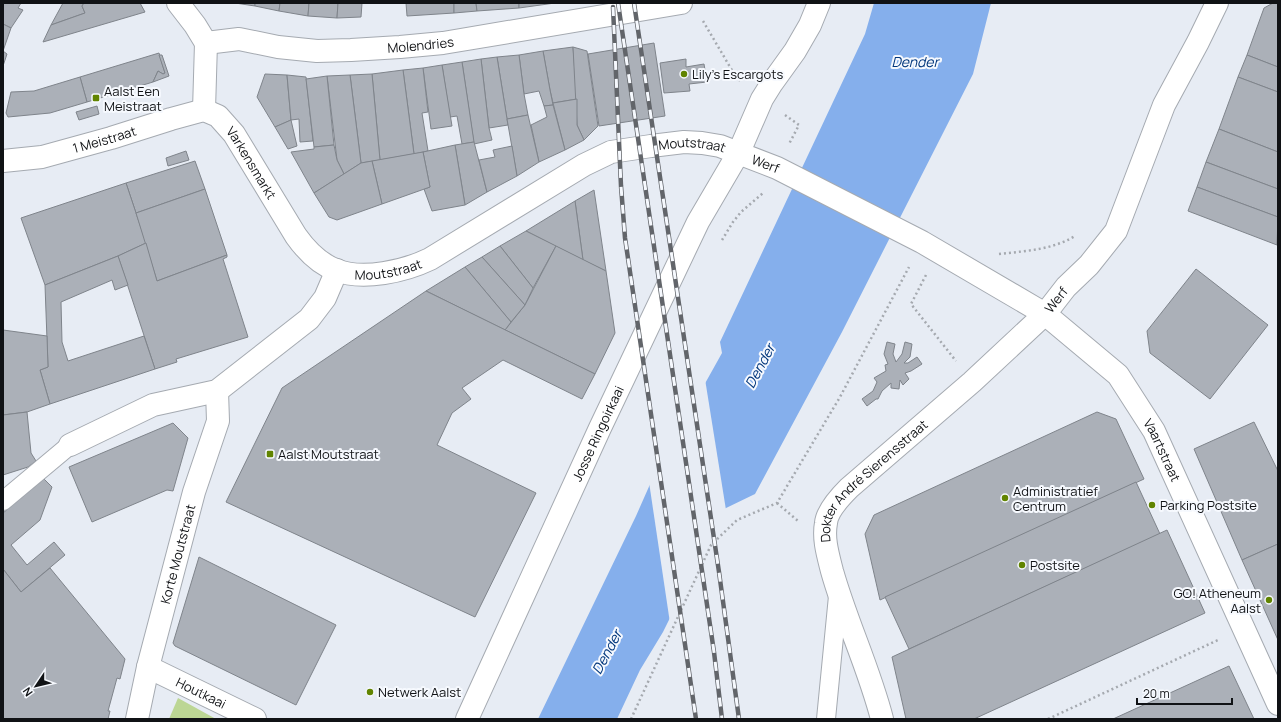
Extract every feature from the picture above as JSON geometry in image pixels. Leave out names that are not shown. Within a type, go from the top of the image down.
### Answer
[{"type":"street","points":[[178,3],[195,25],[206,43],[204,110]]},
{"type":"street","name":"Molendries","points":[[206,43],[238,39],[278,47],[316,51],[400,47],[442,43],[681,3]]},
{"type":"street","name":"Josse Ringoirkaai","points":[[467,719],[600,428],[698,222],[739,152],[762,99],[772,82],[795,51],[810,25],[819,3]]},
{"type":"street","name":"Werf","points":[[739,152],[777,168],[922,242],[1045,314],[1066,287],[1089,265],[1116,231],[1164,105],[1217,3]]},
{"type":"street","name":"1 Meistraat","points":[[3,161],[42,157],[204,110]]},
{"type":"street","name":"Varkensmarkt","points":[[204,110],[218,116],[234,134],[296,236],[304,246],[312,255],[324,264],[336,270]]},
{"type":"street","name":"Moutstraat","points":[[70,445],[153,405],[218,391],[309,319],[325,298],[336,270],[352,273],[372,274],[394,271],[417,265],[442,252],[584,165],[611,152],[684,142],[720,146],[739,152]]},
{"type":"street","name":"Dokter André Sierensstraat","points":[[882,719],[875,693],[839,595],[826,545],[826,522],[836,500],[972,382],[1045,314]]},
{"type":"street","name":"Vaartstraat","points":[[1045,314],[1118,375],[1154,431],[1278,704]]},
{"type":"street","name":"Korte Moutstraat","points":[[137,719],[148,667],[194,492],[218,421],[218,391]]},
{"type":"street","name":"Houtkaai","points":[[148,667],[255,719]]},
{"type":"lane","points":[[3,501],[70,445]]},
{"type":"lane","points":[[826,719],[839,595]]},
{"type":"path","points":[[700,16],[733,72],[742,83]]},
{"type":"path","points":[[780,111],[799,125],[788,147]]},
{"type":"path","points":[[631,719],[711,545],[737,520],[777,503],[840,397],[910,264]]},
{"type":"path","points":[[924,280],[911,304],[957,363]]},
{"type":"path","points":[[1048,719],[1243,629]]},
{"type":"green space","points":[[178,698],[216,719],[169,719]]},
{"type":"water","name":"Dender","points":[[874,3],[991,3],[973,74],[842,332],[755,494],[724,509],[663,632],[640,670],[617,719],[538,719],[636,516],[655,473],[722,353],[720,342],[865,34]]},
{"type":"pier","points":[[705,379],[726,510],[670,623],[649,482],[653,472]]},
{"type":"building","points":[[3,3],[21,3],[18,8],[23,10],[11,28],[3,24]]},
{"type":"building","points":[[63,3],[84,3],[82,6],[85,13],[51,25]]},
{"type":"building","points":[[84,3],[140,3],[145,12],[43,42],[51,25],[85,13],[82,6]]},
{"type":"building","points":[[235,3],[255,3],[255,6]]},
{"type":"building","points":[[255,3],[280,3],[279,11],[255,6]]},
{"type":"building","points":[[280,3],[309,3],[308,16],[279,11]]},
{"type":"building","points":[[309,3],[338,3],[337,18],[308,16]]},
{"type":"building","points":[[338,3],[362,3],[361,17],[337,18]]},
{"type":"building","points":[[406,3],[454,3],[454,13],[407,16]]},
{"type":"building","points":[[454,3],[476,3],[477,11],[454,13]]},
{"type":"building","points":[[476,3],[519,3],[519,8],[477,11]]},
{"type":"building","points":[[519,3],[555,3],[519,8]]},
{"type":"building","points":[[1273,3],[1278,3],[1278,67],[1247,55],[1264,8]]},
{"type":"building","points":[[3,24],[11,28],[3,51]]},
{"type":"building","points":[[654,43],[665,116],[599,126],[588,54]]},
{"type":"building","points":[[573,47],[577,99],[553,103],[543,51]]},
{"type":"building","points":[[573,47],[587,51],[598,126],[584,140],[577,125]]},
{"type":"building","points":[[3,51],[7,54],[3,66]]},
{"type":"building","points":[[543,51],[553,105],[544,106],[539,91],[524,94],[519,55]]},
{"type":"building","points":[[159,53],[165,73],[163,74],[158,71],[153,82],[87,102],[80,77]]},
{"type":"building","points":[[159,55],[162,55],[169,76],[153,82],[158,71],[163,74],[165,73]]},
{"type":"building","points":[[519,55],[528,115],[507,119],[497,57]]},
{"type":"building","points":[[1247,55],[1278,67],[1278,92],[1238,77]]},
{"type":"building","points":[[497,57],[508,125],[489,128],[481,59]]},
{"type":"building","points":[[481,59],[489,128],[492,140],[474,144],[462,62]]},
{"type":"building","name":"Lily's Escargots","points":[[686,59],[686,67],[704,64],[707,82],[689,84],[690,91],[664,93],[660,63]]},
{"type":"building","points":[[462,62],[474,142],[462,144],[457,116],[450,117],[442,65]]},
{"type":"building","points":[[442,65],[452,126],[431,129],[423,68]]},
{"type":"building","points":[[423,68],[428,112],[422,113],[428,151],[414,154],[403,70]]},
{"type":"building","points":[[403,70],[414,154],[380,160],[372,74]]},
{"type":"building","points":[[265,74],[287,75],[291,120],[275,127],[257,97]]},
{"type":"building","points":[[372,74],[380,160],[361,163],[350,75]]},
{"type":"building","points":[[287,75],[306,77],[313,141],[300,142],[299,119],[291,120]]},
{"type":"building","points":[[350,75],[361,163],[344,174],[337,160],[327,76]]},
{"type":"building","points":[[327,76],[334,145],[314,147],[306,79]]},
{"type":"building","points":[[80,77],[87,102],[50,113],[8,117],[6,113],[11,92],[34,91]]},
{"type":"building","points":[[1238,77],[1278,92],[1278,152],[1219,129]]},
{"type":"building","points":[[577,99],[577,125],[584,140],[565,150],[553,103]]},
{"type":"building","points":[[553,105],[565,150],[539,162],[531,125],[547,117],[544,106]]},
{"type":"building","points":[[97,106],[99,114],[79,120],[76,112]]},
{"type":"building","points":[[528,115],[539,162],[517,176],[507,119]]},
{"type":"building","points":[[291,120],[297,146],[288,149],[275,127]]},
{"type":"building","points":[[1219,129],[1278,152],[1278,189],[1206,162]]},
{"type":"building","points":[[474,142],[487,192],[465,205],[455,145]]},
{"type":"building","points":[[334,145],[337,160],[344,174],[314,193],[291,152],[314,149],[314,147]]},
{"type":"building","points":[[455,145],[465,205],[432,211],[424,189],[430,187],[423,152]]},
{"type":"building","points":[[512,146],[517,176],[487,192],[479,160],[495,157],[493,150]]},
{"type":"building","points":[[186,151],[189,160],[168,166],[166,158]]},
{"type":"building","points":[[423,152],[430,187],[382,204],[372,161]]},
{"type":"building","points":[[195,161],[205,189],[136,213],[126,183]]},
{"type":"building","points":[[372,161],[382,204],[337,220],[329,217],[314,193],[361,163]]},
{"type":"building","points":[[1206,162],[1278,189],[1278,217],[1197,187]]},
{"type":"building","points":[[126,183],[146,243],[118,256],[45,285],[21,218]]},
{"type":"building","points":[[1197,187],[1278,217],[1277,245],[1188,211]]},
{"type":"building","points":[[205,189],[227,255],[157,281],[136,213]]},
{"type":"building","points":[[594,190],[606,271],[583,260],[575,201]]},
{"type":"building","points":[[575,201],[583,260],[526,231]]},
{"type":"building","points":[[526,231],[556,246],[533,288],[500,246]]},
{"type":"building","points":[[146,243],[157,281],[227,255],[227,257],[223,259],[248,337],[176,359],[177,362],[155,369],[118,256]]},
{"type":"building","points":[[500,246],[533,288],[525,305],[482,257]]},
{"type":"building","points":[[556,246],[606,271],[615,333],[595,374],[505,330],[525,305]]},
{"type":"building","points":[[118,256],[128,285],[115,290],[112,280],[61,302],[62,342],[68,361],[144,336],[155,369],[50,404],[40,370],[48,367],[45,285]]},
{"type":"building","points":[[482,257],[525,305],[511,322],[465,267]]},
{"type":"building","points":[[465,267],[511,322],[505,330],[426,291]]},
{"type":"building","points":[[1196,269],[1268,325],[1210,399],[1150,353],[1147,331]]},
{"type":"building","points":[[426,291],[595,374],[582,399],[503,360],[462,388],[471,399],[452,413],[437,445],[536,493],[475,617],[226,502],[282,388]]},
{"type":"building","points":[[3,330],[47,336],[48,367],[40,370],[50,404],[27,412],[3,415]]},
{"type":"building","points":[[887,342],[895,344],[893,354],[896,362],[902,354],[905,342],[912,344],[910,357],[904,363],[908,363],[917,357],[922,364],[905,373],[909,379],[903,385],[900,380],[899,389],[891,388],[891,383],[882,391],[878,399],[867,406],[862,399],[873,391],[877,382],[874,378],[886,371],[885,365],[888,364],[884,354]]},
{"type":"building","points":[[27,412],[31,453],[36,461],[28,467],[3,475],[3,415]]},
{"type":"building","name":"Administratief Centrum","points":[[1097,412],[1116,419],[1144,479],[880,600],[865,534],[874,515]]},
{"type":"building","points":[[1254,422],[1278,471],[1278,544],[1242,560],[1194,449]]},
{"type":"building","points":[[173,423],[188,438],[173,491],[167,490],[92,522],[69,467]]},
{"type":"building","points":[[44,479],[52,487],[40,520],[11,545],[27,565],[54,542],[65,555],[21,592],[3,569],[3,513]]},
{"type":"building","name":"Postsite","points":[[1136,482],[1160,534],[909,649],[885,597]]},
{"type":"building","points":[[1167,530],[1205,613],[974,719],[906,719],[892,657]]},
{"type":"building","name":"GO! Atheneum Aalst","points":[[1278,544],[1278,640],[1242,560]]},
{"type":"building","points":[[199,557],[336,625],[296,705],[175,646],[173,643]]},
{"type":"building","points":[[50,568],[125,659],[120,679],[117,678],[108,711],[110,711],[108,719],[3,719],[3,569],[21,592]]},
{"type":"building","points":[[1229,666],[1254,719],[1113,719]]},
{"type":"railway","points":[[618,3],[714,652],[722,719]]},
{"type":"railway","points":[[634,3],[719,572],[739,719]]},
{"type":"railway","points":[[613,7],[621,186],[625,238],[696,719]]},
{"type":"place","name":"Lily's Escargots","points":[[684,74]]},
{"type":"place","name":"Aalst Een Meistraat","points":[[96,98]]},
{"type":"place","name":"Aalst Moutstraat","points":[[270,454]]},
{"type":"place","name":"Administratief Centrum","points":[[1005,498]]},
{"type":"place","name":"Parking Postsite","points":[[1152,505]]},
{"type":"place","name":"Postsite","points":[[1022,565]]},
{"type":"place","name":"GO! Atheneum Aalst","points":[[1269,600]]},
{"type":"place","name":"Netwerk Aalst","points":[[370,692]]}]
